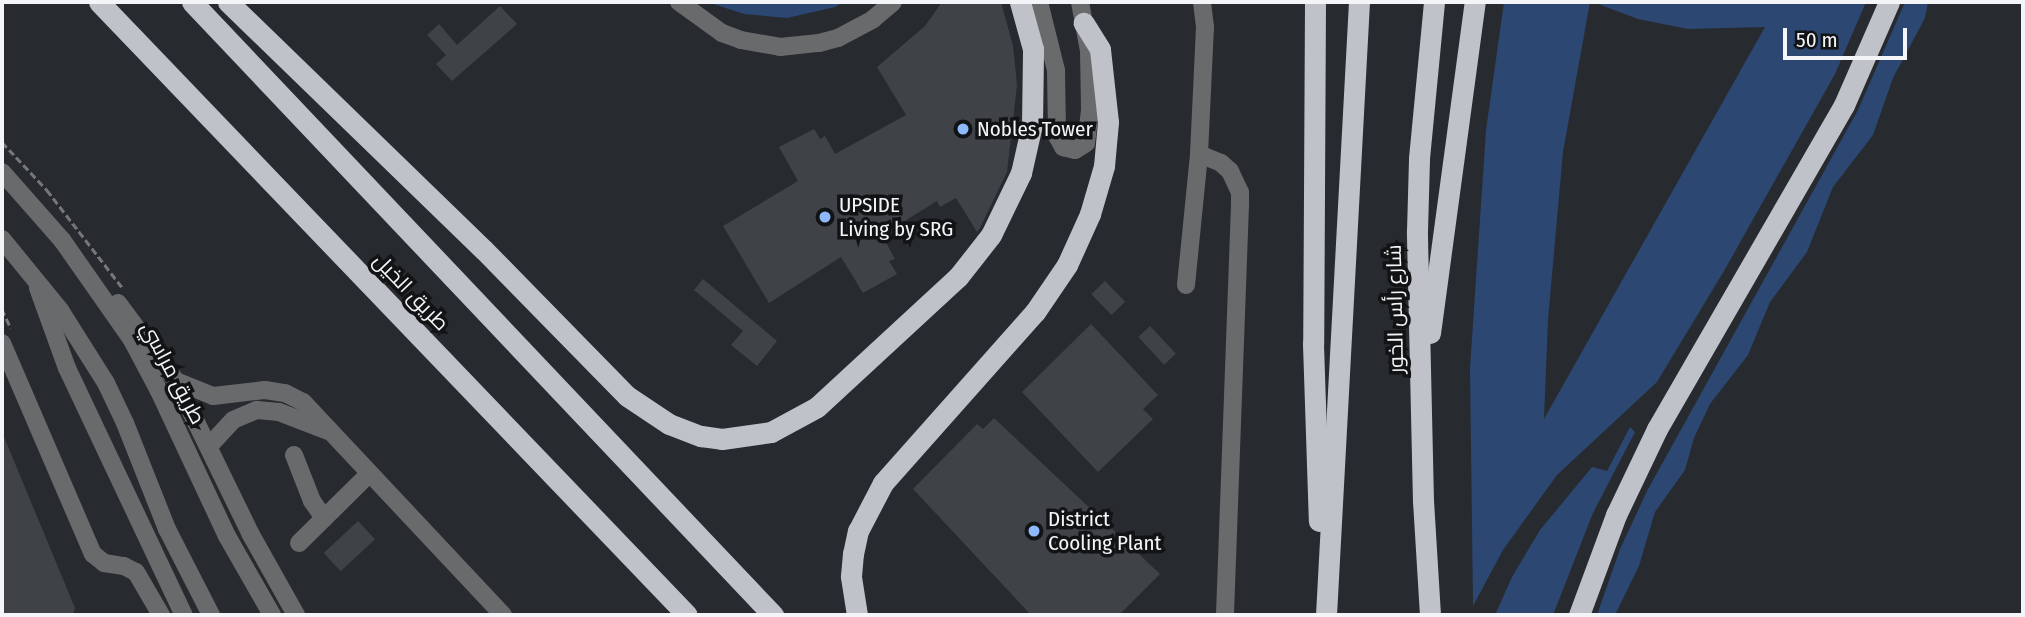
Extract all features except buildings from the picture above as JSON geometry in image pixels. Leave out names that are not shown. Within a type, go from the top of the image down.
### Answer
[{"type":"highway","name":"طريق الخيل","points":[[99,2],[687,615]]},
{"type":"highway","name":"طريق الخيل","points":[[192,2],[773,615]]},
{"type":"highway","points":[[228,2],[484,250],[627,396],[653,416],[685,431],[711,438],[738,439],[771,432],[817,407],[952,283],[991,235],[1021,173],[1032,124],[1033,49],[1020,2]]},
{"type":"highway","points":[[1315,2],[1313,344],[1326,615]]},
{"type":"highway","points":[[1326,615],[1359,2]]},
{"type":"highway","name":"شارع رأس الخور","points":[[1430,615],[1423,501],[1419,158],[1434,2]]},
{"type":"highway","points":[[1421,401],[1475,2]]},
{"type":"highway","points":[[1579,615],[1612,526],[1646,451],[1844,106],[1889,2]]},
{"type":"highway","points":[[857,615],[851,576],[853,554],[858,531],[883,483],[1035,312],[1067,265],[1090,214],[1104,166],[1108,122],[1100,48],[1082,12]]},
{"type":"street","points":[[679,2],[722,33],[741,40],[780,47],[838,38],[873,19],[892,2]]},
{"type":"street","points":[[1039,2],[1056,70],[1058,142],[1069,150],[1081,148],[1088,137],[1091,79],[1082,12]]},
{"type":"street","points":[[1186,285],[1199,154],[1205,27],[1202,2]]},
{"type":"street","points":[[1199,154],[1210,157],[1230,171],[1236,181],[1240,205],[1225,615]]},
{"type":"street","name":"طريق مراسي","points":[[2,172],[83,269],[146,365],[227,536],[271,615]]},
{"type":"street","points":[[4,246],[34,275],[72,328],[106,383],[154,496],[211,615]]},
{"type":"street","points":[[83,269],[138,325],[176,381],[250,533],[296,615]]},
{"type":"street","points":[[2,343],[93,554],[104,563],[124,566],[136,572],[161,615],[181,610],[67,368],[34,275]]},
{"type":"street","points":[[176,381],[214,396],[265,390],[285,393],[303,402],[503,615]]},
{"type":"street","points":[[209,446],[233,420],[257,410],[289,415],[335,434]]},
{"type":"street","points":[[294,456],[312,501],[324,518]]},
{"type":"street","points":[[299,543],[369,474]]},
{"type":"path","points":[[2,142],[54,198],[128,295]]},
{"type":"shaded area","points":[[707,2],[844,2],[835,7],[787,18],[744,14]]},
{"type":"shaded area","points":[[1504,2],[1590,2],[1563,152],[1548,320],[1544,419],[1765,27],[1688,29],[1638,19],[1593,2],[1866,2],[1835,74],[1724,271],[1657,382],[1557,475],[1503,550],[1473,606],[1470,368],[1486,130]]},
{"type":"shaded area","points":[[1905,2],[1928,2],[1925,18],[1893,78],[1873,135],[1833,187],[1807,252],[1770,302],[1748,355],[1710,404],[1694,438],[1685,470],[1655,512],[1639,566],[1615,615],[1597,615],[1620,549],[1647,491],[1858,110]]},
{"type":"shaded area","points":[[1630,427],[1635,432],[1593,513],[1553,615],[1495,615],[1512,577],[1540,530],[1592,467],[1607,471]]},
{"type":"place","name":"Nobles Tower","points":[[963,129]]},
{"type":"place","name":"UPSIDE Living by SRG","points":[[825,217]]},
{"type":"place","name":"District Cooling Plant","points":[[1034,531]]}]
